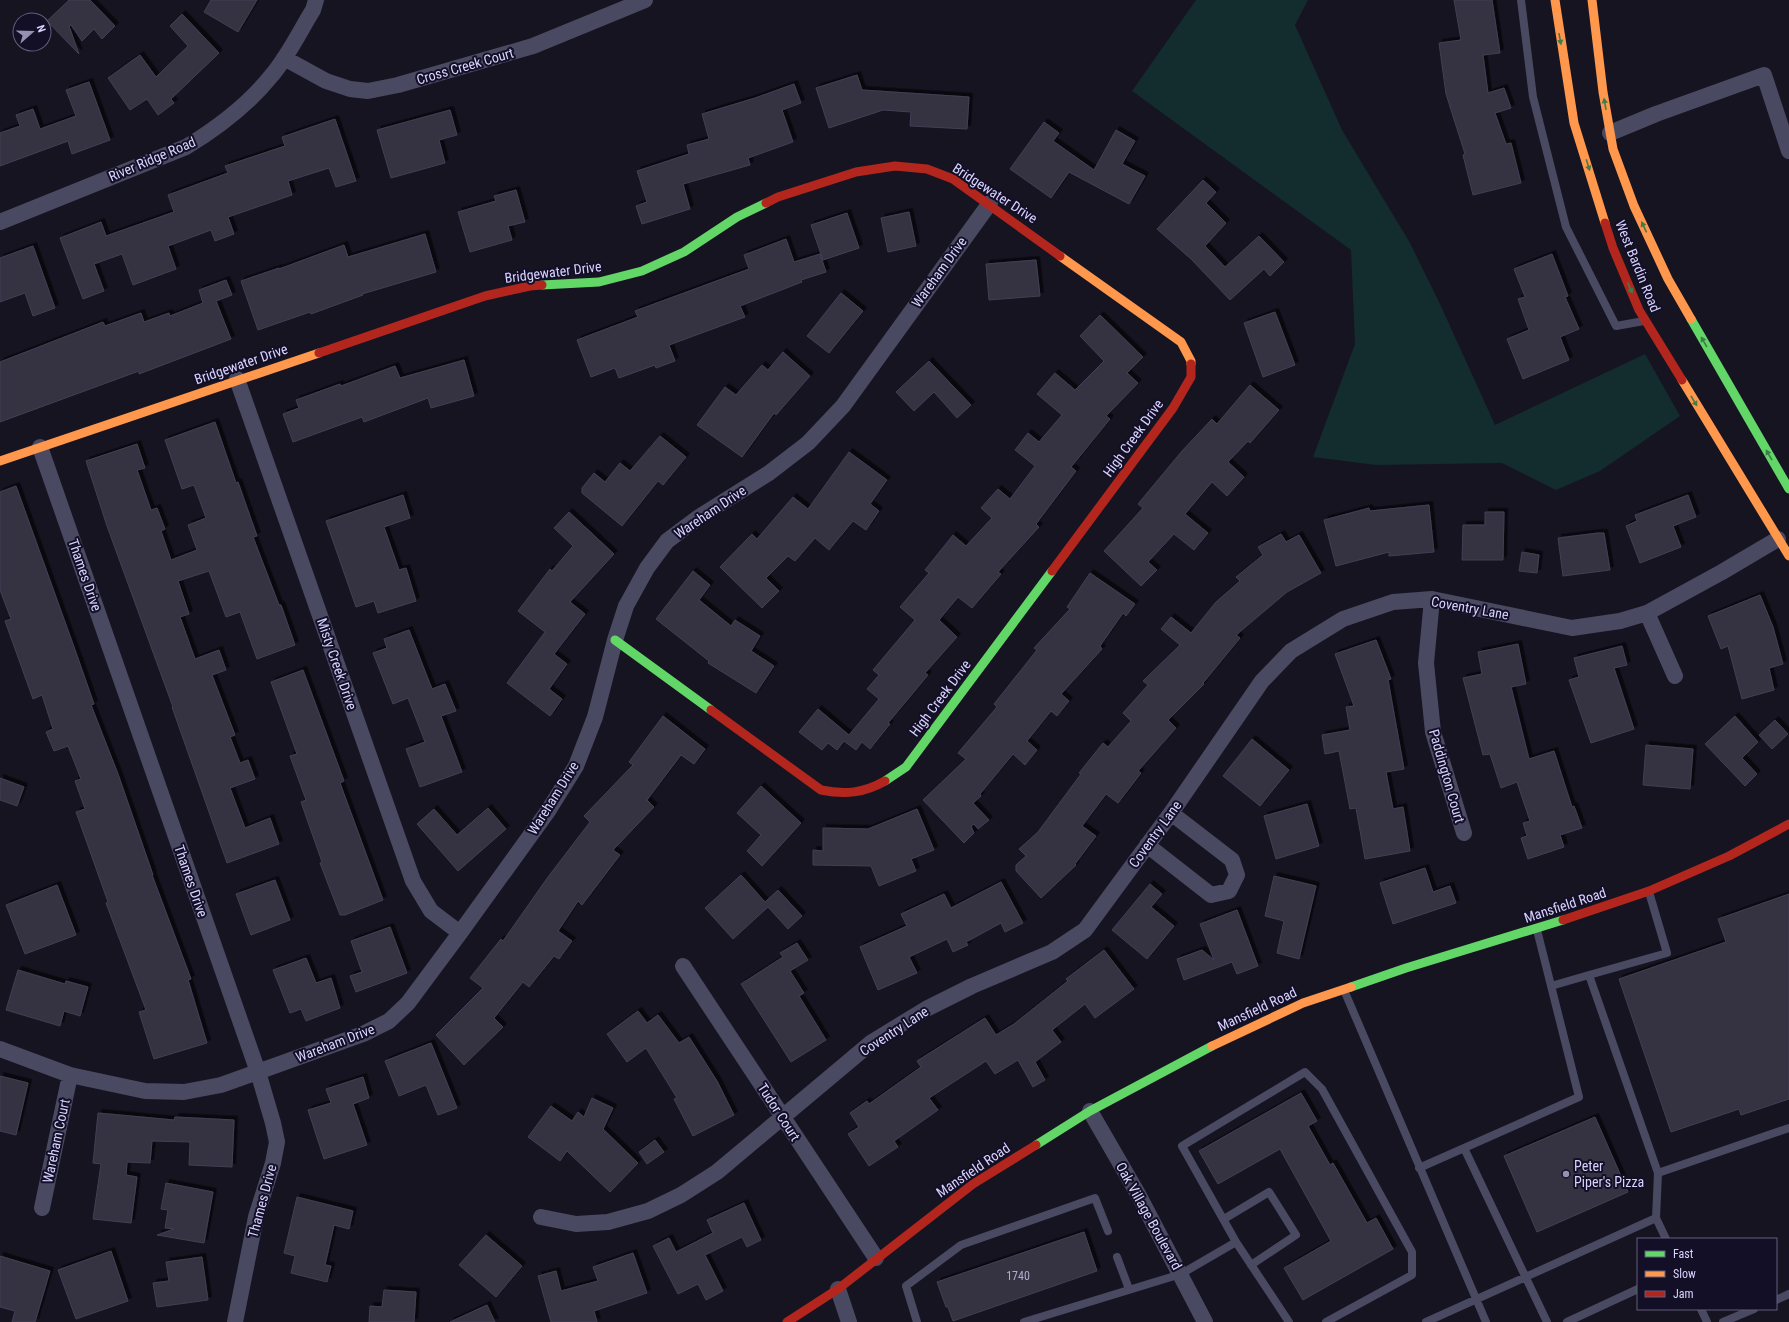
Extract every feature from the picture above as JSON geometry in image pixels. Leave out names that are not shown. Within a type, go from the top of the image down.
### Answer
[{"type":"street","name":"River Ridge Road","points":[[0,222],[186,147],[214,130],[238,111],[273,74],[313,10],[316,0]]},
{"type":"street","name":"Cross Creek Court","points":[[284,58],[326,81],[350,89],[368,91],[398,85],[533,46],[645,0]]},
{"type":"street","name":"West Bardin Road","points":[[1555,0],[1574,123],[1613,248],[1639,310],[1789,556]]},
{"type":"street","name":"West Bardin Road","points":[[1592,0],[1603,92],[1613,149],[1634,206],[1668,279],[1789,489]]},
{"type":"street","points":[[1610,133],[1656,114],[1764,75],[1789,151]]},
{"type":"street","name":"Bridgewater Drive","points":[[0,461],[40,446],[485,296],[530,286],[598,282],[642,271],[684,252],[737,217],[778,197],[856,172],[895,166],[927,169],[953,179],[990,203],[1181,342],[1190,361]]},
{"type":"street","name":"Wareham Drive","points":[[0,1049],[70,1075],[145,1091],[184,1092],[221,1085],[363,1034],[389,1021],[408,1003],[460,933],[548,811],[576,766],[595,717],[615,640],[626,606],[647,568],[667,541],[698,518],[769,473],[808,443],[843,406],[990,203]]},
{"type":"street","name":"High Creek Drive","points":[[615,640],[821,790],[838,794],[855,794],[890,779],[906,767],[1173,408],[1191,377],[1190,361]]},
{"type":"street","name":"Misty Creek Drive","points":[[238,379],[413,881],[431,911],[460,933]]},
{"type":"street","name":"Thames Drive","points":[[40,446],[258,1072],[273,1123],[277,1142],[273,1163],[256,1217],[236,1322]]},
{"type":"street","name":"Coventry Lane","points":[[540,1217],[576,1224],[608,1222],[648,1211],[681,1195],[717,1172],[872,1042],[926,1009],[972,986],[1052,952],[1085,930],[1171,813],[1262,681],[1291,651],[1344,619],[1393,602],[1432,599],[1572,628],[1620,621],[1647,613],[1778,539]]},
{"type":"street","name":"Paddington Court","points":[[1432,599],[1426,663],[1433,732],[1464,833]]},
{"type":"street","points":[[1647,613],[1675,676]]},
{"type":"street","points":[[1147,845],[1210,895],[1229,891],[1237,875],[1232,860],[1171,813]]},
{"type":"street","name":"Mansfield Road","points":[[787,1322],[838,1289],[973,1184],[1090,1111],[1194,1054],[1303,1003],[1406,968],[1536,929],[1649,891],[1729,856],[1789,824]]},
{"type":"street","name":"Tudor Court","points":[[683,966],[876,1258]]},
{"type":"street","name":"Wareham Court","points":[[42,1208],[70,1075]]},
{"type":"street","name":"Oak Village Boulevard","points":[[1090,1111],[1138,1194],[1205,1322]]},
{"type":"street","points":[[838,1289],[849,1322]]},
{"type":"lane","points":[[1521,0],[1533,97],[1566,227],[1616,326],[1646,321]]},
{"type":"lane","points":[[1551,986],[1667,953],[1649,891]]},
{"type":"lane","points":[[1419,1168],[1579,1097],[1536,929]]},
{"type":"lane","points":[[1589,975],[1658,1173],[1656,1218],[1666,1238]]},
{"type":"lane","points":[[1343,989],[1486,1322]]},
{"type":"lane","points":[[1289,1322],[1236,1242],[1182,1146],[1306,1072],[1322,1089],[1412,1252],[1412,1276],[1326,1322]]},
{"type":"lane","points":[[1658,1173],[1789,1128]]},
{"type":"lane","points":[[1464,1148],[1547,1322]]},
{"type":"lane","points":[[1224,1219],[1269,1192],[1296,1235],[1251,1265]]},
{"type":"lane","points":[[917,1322],[906,1286],[961,1245],[1095,1198],[1108,1231]]},
{"type":"lane","points":[[1426,1322],[1656,1218]]},
{"type":"lane","points":[[1024,1322],[1181,1274],[1236,1242]]},
{"type":"lane","points":[[1117,1257],[1129,1289]]},
{"type":"lane","points":[[1566,1322],[1637,1289]]},
{"type":"lane","points":[[1777,1300],[1789,1294]]},
{"type":"lane","points":[[1701,1310],[1707,1322]]},
{"type":"lane","points":[[1723,1322],[1752,1310]]},
{"type":"green space","points":[[1196,0],[1308,0],[1295,25],[1342,130],[1410,243],[1440,304],[1495,425],[1645,354],[1680,416],[1600,471],[1556,490],[1502,463],[1376,465],[1313,457],[1355,344],[1351,250],[1132,91]]},
{"type":"building","points":[[69,0],[90,0],[115,26],[102,39],[94,29],[82,41],[71,25],[69,26],[79,54],[52,26],[52,16]]},
{"type":"building","points":[[211,0],[257,0],[238,32],[204,12]]},
{"type":"building","points":[[1454,0],[1492,0],[1500,53],[1483,55],[1488,93],[1504,88],[1511,108],[1495,113],[1506,144],[1511,143],[1521,183],[1473,195],[1463,155],[1465,154],[1446,94],[1439,43],[1461,40]]},
{"type":"building","points":[[182,14],[219,53],[171,99],[174,103],[158,115],[147,99],[130,110],[108,78],[140,55],[156,77],[188,46],[170,26]]},
{"type":"building","points":[[857,75],[862,90],[969,97],[967,129],[910,126],[911,112],[883,110],[829,128],[816,88]]},
{"type":"building","points":[[89,82],[110,140],[72,154],[68,141],[0,166],[0,133],[20,126],[16,115],[33,109],[40,129],[76,116],[66,90]]},
{"type":"building","points":[[794,84],[801,103],[782,110],[793,142],[748,158],[750,165],[683,184],[690,209],[642,224],[636,206],[647,202],[637,171],[689,154],[687,145],[709,139],[702,114],[755,98]]},
{"type":"building","points":[[450,110],[457,135],[439,140],[445,163],[391,178],[377,130]]},
{"type":"building","points":[[335,119],[356,181],[336,187],[329,168],[288,181],[292,195],[228,217],[234,234],[215,241],[211,230],[168,246],[176,269],[133,285],[122,254],[94,264],[104,291],[83,299],[60,238],[101,222],[106,236],[174,212],[168,195],[228,173],[225,166],[285,146],[282,137]]},
{"type":"building","points":[[1044,122],[1059,133],[1053,141],[1094,170],[1116,130],[1135,141],[1122,164],[1145,176],[1129,204],[1069,172],[1051,198],[1010,169]]},
{"type":"building","points":[[1203,180],[1216,192],[1206,203],[1226,223],[1205,246],[1225,267],[1259,236],[1284,262],[1270,276],[1264,269],[1230,300],[1192,260],[1157,229]]},
{"type":"building","points":[[516,190],[525,222],[508,226],[512,240],[470,252],[458,212],[496,201],[494,196]]},
{"type":"building","points":[[909,212],[916,246],[888,252],[881,218]]},
{"type":"building","points":[[847,213],[859,248],[823,260],[811,225]]},
{"type":"building","points":[[425,234],[436,272],[362,294],[363,295],[311,314],[310,312],[258,330],[241,281],[279,269],[344,245],[348,257]]},
{"type":"building","points":[[786,239],[794,262],[820,254],[826,272],[801,280],[802,282],[740,306],[745,317],[669,345],[675,361],[656,368],[655,365],[619,378],[615,368],[591,377],[577,340],[638,317],[635,311],[749,269],[744,255]]},
{"type":"building","points":[[33,246],[55,308],[33,316],[25,293],[0,302],[0,258]]},
{"type":"building","points":[[1552,254],[1568,296],[1565,297],[1579,329],[1560,337],[1569,360],[1523,379],[1507,339],[1529,330],[1518,299],[1525,297],[1514,269]]},
{"type":"building","points":[[1036,260],[1040,296],[989,300],[986,264]]},
{"type":"building","points":[[226,280],[232,295],[216,301],[231,339],[139,374],[139,371],[0,422],[0,362],[103,322],[105,326],[141,313],[144,322],[169,313],[170,316],[203,303],[199,290]]},
{"type":"building","points":[[841,293],[863,311],[829,353],[807,336]]},
{"type":"building","points":[[1275,312],[1295,365],[1263,377],[1244,323]]},
{"type":"building","points":[[1100,315],[1143,357],[1127,373],[1138,383],[1106,416],[1110,419],[1071,467],[1076,471],[1036,524],[1039,527],[998,572],[1001,574],[972,608],[958,597],[939,620],[957,637],[925,673],[928,675],[888,723],[890,724],[870,749],[862,742],[856,750],[844,741],[837,750],[828,743],[822,750],[799,732],[818,709],[849,735],[879,699],[867,689],[879,675],[873,670],[915,620],[900,607],[929,573],[925,570],[953,535],[966,546],[992,518],[981,508],[998,489],[1010,499],[1035,466],[1015,450],[1028,433],[1039,442],[1062,415],[1037,394],[1055,373],[1075,390],[1104,361],[1080,336]]},
{"type":"building","points":[[783,352],[810,376],[776,415],[774,413],[742,457],[697,425],[725,387],[736,395],[762,365],[768,370]]},
{"type":"building","points":[[464,360],[474,396],[431,408],[428,398],[364,422],[362,417],[293,442],[283,414],[299,408],[296,400],[340,384],[341,386],[395,366],[400,378]]},
{"type":"building","points":[[929,361],[971,405],[957,418],[934,392],[914,411],[896,392]]},
{"type":"building","points":[[1250,385],[1279,410],[1250,443],[1248,441],[1228,462],[1244,477],[1227,496],[1212,482],[1185,514],[1208,533],[1194,550],[1174,534],[1148,562],[1157,570],[1141,586],[1104,551],[1143,508],[1138,504],[1182,451],[1212,419],[1217,424]]},
{"type":"building","points":[[215,422],[236,483],[238,482],[257,536],[253,537],[279,605],[281,605],[295,645],[257,659],[240,612],[226,617],[209,571],[178,581],[189,614],[180,617],[195,659],[219,650],[226,670],[212,675],[235,735],[230,737],[240,763],[248,760],[255,779],[230,788],[245,828],[270,818],[279,844],[227,863],[173,707],[107,526],[86,461],[137,444],[145,468],[137,470],[151,510],[157,508],[165,529],[161,531],[171,560],[197,550],[188,525],[206,518],[194,485],[182,489],[165,440]]},
{"type":"building","points":[[660,436],[686,457],[663,485],[658,481],[622,526],[582,493],[582,488],[594,473],[605,482],[620,463],[630,471]]},
{"type":"building","points":[[849,452],[887,480],[870,504],[879,511],[866,530],[853,521],[829,550],[815,538],[795,561],[788,556],[766,578],[779,591],[762,608],[720,567],[752,534],[757,539],[793,497],[808,509]]},
{"type":"building","points":[[16,486],[94,704],[91,705],[118,774],[152,875],[191,979],[188,980],[207,1043],[154,1059],[139,1012],[146,1010],[106,903],[108,902],[76,812],[85,809],[75,781],[81,779],[68,746],[54,751],[46,732],[53,729],[42,695],[33,699],[5,621],[11,619],[0,590],[0,492]]},
{"type":"building","points":[[403,495],[410,518],[384,527],[399,570],[406,568],[416,601],[378,613],[374,601],[356,607],[326,521]]},
{"type":"building","points":[[1688,495],[1696,517],[1673,526],[1681,547],[1640,563],[1626,526],[1637,521],[1635,515]]},
{"type":"building","points":[[1429,505],[1434,552],[1389,556],[1389,552],[1336,566],[1324,520],[1369,508],[1370,511]]},
{"type":"building","points":[[569,512],[614,554],[570,602],[585,614],[554,654],[567,664],[549,689],[562,699],[550,716],[507,683],[545,632],[518,611],[550,569],[552,571],[573,546],[554,528]]},
{"type":"building","points":[[1485,512],[1504,512],[1503,560],[1462,560],[1463,525],[1485,525]]},
{"type":"building","points":[[1604,533],[1610,570],[1563,576],[1558,538]]},
{"type":"building","points":[[1281,534],[1286,542],[1299,535],[1321,573],[1287,592],[1236,635],[1240,638],[1203,683],[1204,684],[1168,720],[1176,728],[1138,771],[1141,773],[1118,803],[1106,794],[1082,826],[1096,836],[1075,864],[1076,865],[1041,898],[1016,871],[1016,865],[1026,856],[1019,849],[1038,832],[1081,774],[1079,773],[1103,743],[1108,747],[1131,721],[1123,713],[1148,685],[1143,681],[1180,645],[1161,629],[1171,617],[1191,633],[1216,602],[1240,581],[1236,577],[1263,555],[1258,547]]},
{"type":"building","points":[[1522,552],[1539,555],[1537,573],[1519,571]]},
{"type":"building","points":[[693,571],[710,585],[699,600],[731,626],[735,620],[760,636],[751,651],[774,666],[756,693],[708,663],[709,661],[656,619]]},
{"type":"building","points":[[1090,573],[1135,604],[1126,616],[1123,613],[1100,646],[1102,649],[1061,694],[1069,701],[1057,716],[1051,711],[1027,741],[1037,750],[1025,765],[1013,754],[980,794],[981,796],[973,803],[989,820],[978,829],[974,824],[971,826],[974,833],[964,843],[923,800],[966,759],[958,753],[997,707],[994,704],[1037,650],[1034,648],[1070,609],[1067,607]]},
{"type":"building","points":[[1760,595],[1773,627],[1783,664],[1769,668],[1774,690],[1742,699],[1728,646],[1721,649],[1708,616]]},
{"type":"building","points":[[409,630],[432,689],[445,684],[456,711],[441,716],[462,772],[420,787],[406,749],[425,742],[408,698],[393,704],[373,653],[387,648],[384,639]]},
{"type":"building","points":[[1376,640],[1391,679],[1388,680],[1404,769],[1386,772],[1393,809],[1403,807],[1410,851],[1365,859],[1356,808],[1350,809],[1339,751],[1325,754],[1322,735],[1350,730],[1346,707],[1354,706],[1335,654]]},
{"type":"building","points":[[1518,644],[1526,684],[1511,687],[1529,759],[1554,751],[1572,807],[1574,806],[1582,828],[1560,835],[1564,847],[1528,859],[1521,838],[1527,836],[1523,823],[1530,821],[1517,782],[1501,788],[1490,754],[1483,755],[1463,678],[1482,674],[1478,652]]},
{"type":"building","points":[[1622,646],[1627,665],[1614,668],[1634,729],[1591,743],[1569,680],[1579,677],[1574,658]]},
{"type":"building","points":[[303,670],[344,781],[340,783],[383,900],[345,915],[340,915],[320,863],[322,862],[301,802],[306,800],[290,756],[297,754],[271,682]]},
{"type":"building","points":[[663,716],[705,749],[694,764],[681,755],[647,800],[654,807],[613,850],[620,855],[582,905],[578,901],[558,931],[572,941],[559,959],[554,956],[529,987],[523,982],[494,1018],[503,1027],[464,1065],[436,1035],[483,988],[470,978],[501,939],[503,941],[548,877],[590,822],[584,816],[633,765],[629,762]]},
{"type":"building","points":[[1735,716],[1758,742],[1742,758],[1757,774],[1745,786],[1705,744]]},
{"type":"building","points":[[1775,720],[1788,734],[1772,749],[1759,735]]},
{"type":"building","points":[[1252,739],[1289,770],[1260,806],[1223,776]]},
{"type":"building","points":[[1646,745],[1693,749],[1690,789],[1643,785]]},
{"type":"building","points":[[0,778],[24,787],[17,806],[0,800]]},
{"type":"building","points":[[761,786],[801,823],[762,866],[747,851],[761,835],[737,813]]},
{"type":"building","points":[[1307,804],[1319,846],[1276,859],[1264,816]]},
{"type":"building","points":[[488,808],[506,829],[458,871],[417,824],[434,809],[457,835]]},
{"type":"building","points":[[917,809],[934,850],[911,859],[916,871],[879,886],[871,866],[813,865],[813,850],[823,851],[823,828],[868,829]]},
{"type":"building","points":[[1425,868],[1433,892],[1450,886],[1456,903],[1393,924],[1380,883]]},
{"type":"building","points":[[741,875],[765,902],[778,890],[802,916],[788,929],[768,907],[733,939],[705,908]]},
{"type":"building","points":[[1274,876],[1316,886],[1299,959],[1277,953],[1284,921],[1265,916]]},
{"type":"building","points":[[275,880],[290,920],[251,935],[236,894]]},
{"type":"building","points":[[1001,882],[1023,923],[1005,932],[1001,923],[966,942],[968,945],[953,952],[947,939],[909,957],[917,973],[878,990],[860,947],[907,926],[901,914],[944,894],[951,908]]},
{"type":"building","points":[[1150,884],[1162,894],[1151,907],[1174,926],[1147,959],[1112,930]]},
{"type":"building","points":[[57,885],[76,935],[25,954],[6,905]]},
{"type":"building","points":[[1789,894],[1789,1099],[1741,1115],[1739,1109],[1671,1132],[1619,979],[1726,942],[1718,919]]},
{"type":"building","points":[[1237,910],[1258,966],[1237,974],[1232,962],[1184,980],[1177,959],[1202,950],[1214,960],[1200,924]]},
{"type":"building","points":[[390,927],[407,973],[356,992],[350,976],[362,972],[351,941]]},
{"type":"building","points":[[797,943],[808,960],[790,971],[804,993],[799,996],[826,1040],[791,1062],[741,984],[783,957],[780,953]]},
{"type":"building","points":[[1104,950],[1134,989],[1095,1018],[1085,1004],[1052,1030],[1061,1042],[1035,1062],[1045,1080],[1033,1087],[1018,1060],[995,1074],[986,1061],[929,1098],[938,1110],[894,1141],[898,1147],[869,1166],[848,1134],[859,1127],[850,1113],[867,1101],[869,1104],[921,1067],[917,1061],[985,1018],[996,1035],[1014,1024],[1068,981],[1066,979]]},
{"type":"building","points":[[306,958],[316,983],[331,978],[340,1008],[306,1021],[301,1009],[290,1013],[273,970]]},
{"type":"building","points":[[18,970],[65,984],[66,981],[88,987],[80,1016],[64,1011],[60,1026],[6,1010]]},
{"type":"building","points":[[638,1011],[647,1023],[658,1015],[679,1043],[689,1037],[717,1081],[734,1115],[693,1136],[674,1099],[677,1098],[646,1048],[627,1062],[607,1034]]},
{"type":"building","points":[[431,1043],[457,1108],[438,1115],[426,1085],[399,1096],[385,1061]]},
{"type":"building","points":[[0,1076],[28,1083],[16,1135],[0,1131]]},
{"type":"building","points":[[363,1077],[369,1098],[353,1104],[367,1145],[324,1159],[308,1110],[331,1103],[326,1089]]},
{"type":"building","points":[[1301,1093],[1317,1121],[1308,1126],[1330,1165],[1333,1163],[1367,1223],[1376,1218],[1393,1249],[1303,1300],[1284,1268],[1331,1241],[1280,1149],[1218,1184],[1199,1151]]},
{"type":"building","points":[[592,1098],[613,1108],[603,1129],[638,1163],[610,1192],[567,1151],[560,1161],[528,1137],[551,1106],[572,1121],[578,1112],[584,1117]]},
{"type":"building","points":[[98,1113],[174,1120],[175,1117],[234,1120],[232,1167],[189,1165],[190,1142],[152,1141],[150,1163],[127,1162],[126,1175],[137,1177],[131,1223],[93,1219],[101,1164],[93,1163]]},
{"type":"building","name":"Peter Piper's Pizza","points":[[1595,1117],[1628,1192],[1537,1232],[1504,1156]]},
{"type":"building","points":[[655,1140],[664,1152],[647,1164],[639,1152]]},
{"type":"building","points":[[166,1183],[213,1192],[204,1243],[157,1235],[174,1229],[165,1228],[168,1210],[161,1209]]},
{"type":"building","points":[[297,1197],[353,1211],[349,1229],[334,1225],[325,1265],[331,1266],[327,1282],[291,1273],[295,1256],[284,1253]]},
{"type":"building","points":[[744,1203],[761,1240],[747,1247],[742,1237],[705,1255],[723,1291],[706,1300],[698,1284],[678,1294],[653,1246],[669,1238],[676,1252],[713,1233],[707,1220]]},
{"type":"building","points":[[1084,1232],[1097,1271],[953,1321],[937,1282]]},
{"type":"building","points":[[486,1235],[522,1266],[496,1297],[459,1265]]},
{"type":"building","points":[[111,1251],[128,1301],[76,1319],[58,1270]]},
{"type":"building","points":[[633,1253],[647,1293],[594,1311],[597,1322],[551,1322],[538,1276],[556,1271],[561,1291],[598,1281],[593,1267]]},
{"type":"building","points":[[0,1256],[50,1271],[35,1322],[12,1322],[15,1311],[0,1307]]},
{"type":"building","points":[[202,1257],[208,1300],[157,1307],[153,1283],[169,1281],[166,1262]]},
{"type":"building","points":[[384,1290],[416,1292],[414,1322],[369,1322],[370,1306],[382,1307]]},
{"type":"building","points":[[487,1305],[495,1322],[450,1322]]},
{"type":"traffic: fast","points":[[542,285],[599,282],[642,271],[684,252],[737,217],[766,203]]},
{"type":"traffic: fast","points":[[1691,319],[1789,489]]},
{"type":"traffic: fast","points":[[885,781],[906,767],[1052,571]]},
{"type":"traffic: fast","points":[[615,640],[711,710]]},
{"type":"traffic: fast","points":[[1351,987],[1406,968],[1563,920]]},
{"type":"traffic: fast","points":[[1036,1145],[1090,1111],[1212,1046]]},
{"type":"traffic: slow","points":[[1555,0],[1574,123],[1605,223]]},
{"type":"traffic: slow","points":[[1592,0],[1603,92],[1613,149],[1634,206],[1668,279],[1691,319]]},
{"type":"traffic: slow","points":[[1060,256],[1181,342],[1191,361],[1191,364]]},
{"type":"traffic: slow","points":[[0,461],[319,353]]},
{"type":"traffic: slow","points":[[1682,380],[1789,556]]},
{"type":"traffic: slow","points":[[1212,1046],[1303,1003],[1351,987]]},
{"type":"traffic: jam","points":[[766,203],[778,197],[856,172],[895,166],[927,169],[953,179],[1060,256]]},
{"type":"traffic: jam","points":[[1605,223],[1613,248],[1639,310],[1682,380]]},
{"type":"traffic: jam","points":[[319,353],[485,296],[530,286],[542,285]]},
{"type":"traffic: jam","points":[[1052,571],[1173,408],[1191,377],[1191,364]]},
{"type":"traffic: jam","points":[[711,710],[821,790],[846,793],[854,792],[870,788],[885,781]]},
{"type":"traffic: jam","points":[[1563,920],[1649,891],[1729,856],[1789,824]]},
{"type":"traffic: jam","points":[[787,1322],[838,1289],[973,1184],[1036,1145]]},
{"type":"place","name":"Peter Piper's Pizza","points":[[1566,1174]]}]
